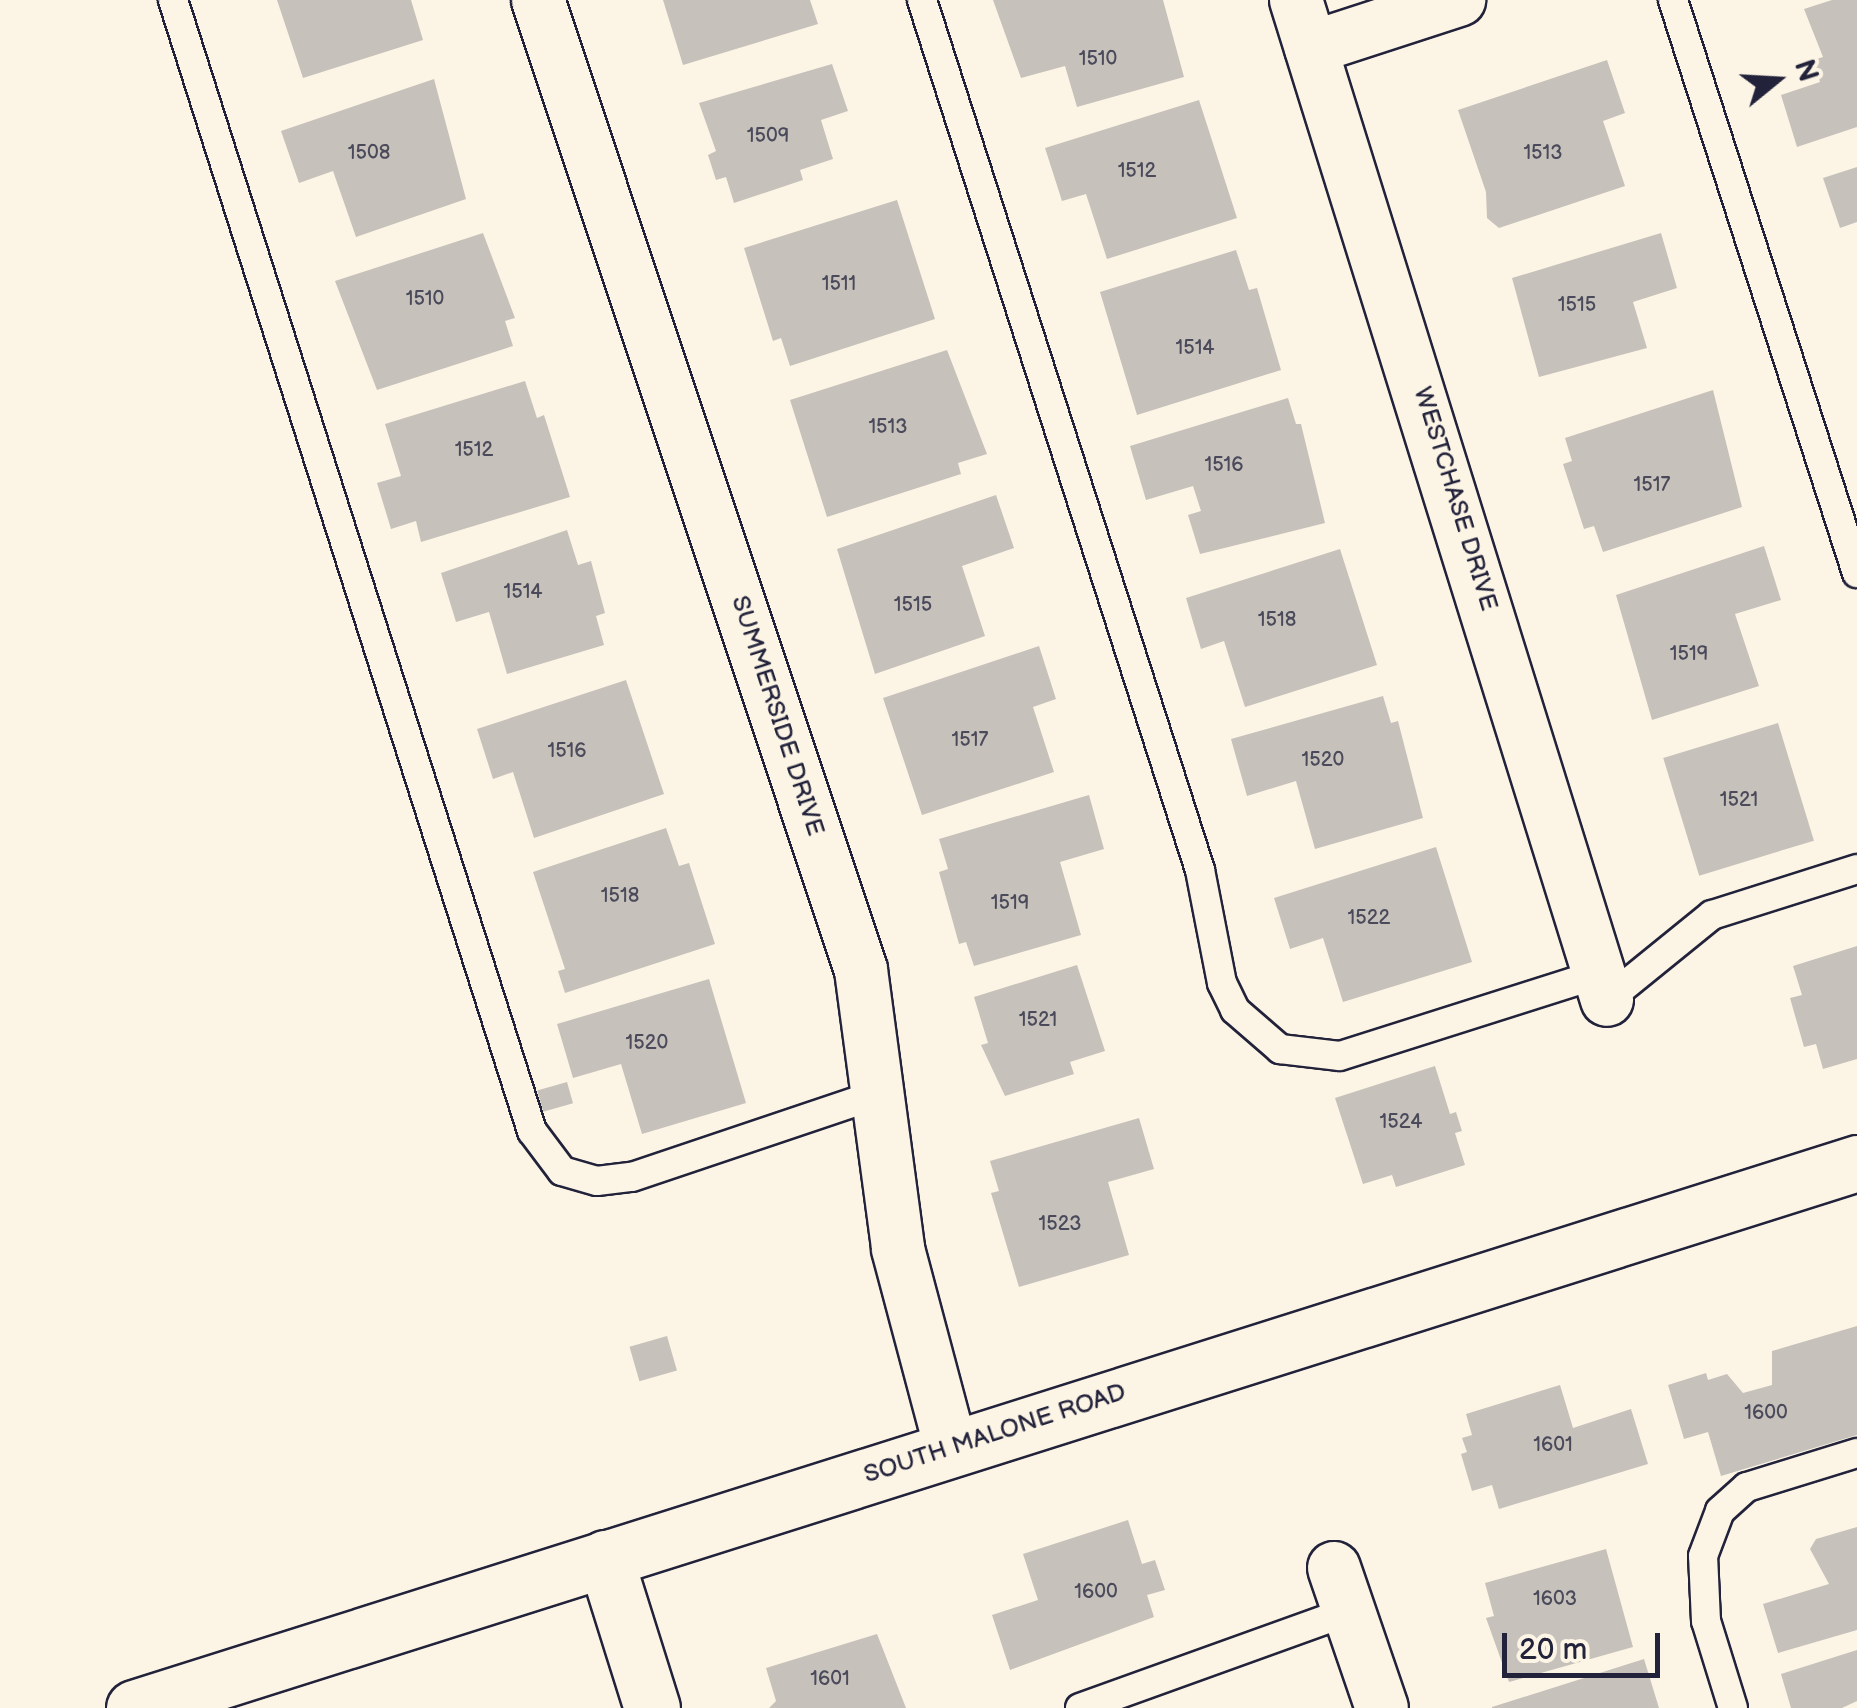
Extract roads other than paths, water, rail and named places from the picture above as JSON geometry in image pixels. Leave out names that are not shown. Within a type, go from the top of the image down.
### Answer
[{"type":"street","name":"SUMMERSIDE DRIVE","points":[[538,0],[861,970],[898,1249],[951,1448]]},
{"type":"street","points":[[1304,24],[1460,0]]},
{"type":"street","name":"WESTCHASE DRIVE","points":[[1304,24],[1603,987]]},
{"type":"street","name":"SOUTH MALONE ROAD","points":[[134,1708],[1857,1163]]},
{"type":"street","points":[[605,1558],[652,1708]]},
{"type":"street","points":[[1342,1589],[1382,1708]]},
{"type":"lane","points":[[173,0],[532,1131],[562,1171],[597,1181],[632,1176],[878,1094]]},
{"type":"lane","points":[[922,0],[1200,870],[1222,982],[1235,1010],[1280,1049],[1340,1056],[1603,987],[1712,914],[1857,869]]},
{"type":"lane","points":[[1673,0],[1857,573]]},
{"type":"lane","points":[[1733,1708],[1706,1622],[1703,1556],[1720,1510],[1747,1487],[1857,1454]]},
{"type":"lane","points":[[1080,1708],[1342,1589]]}]
